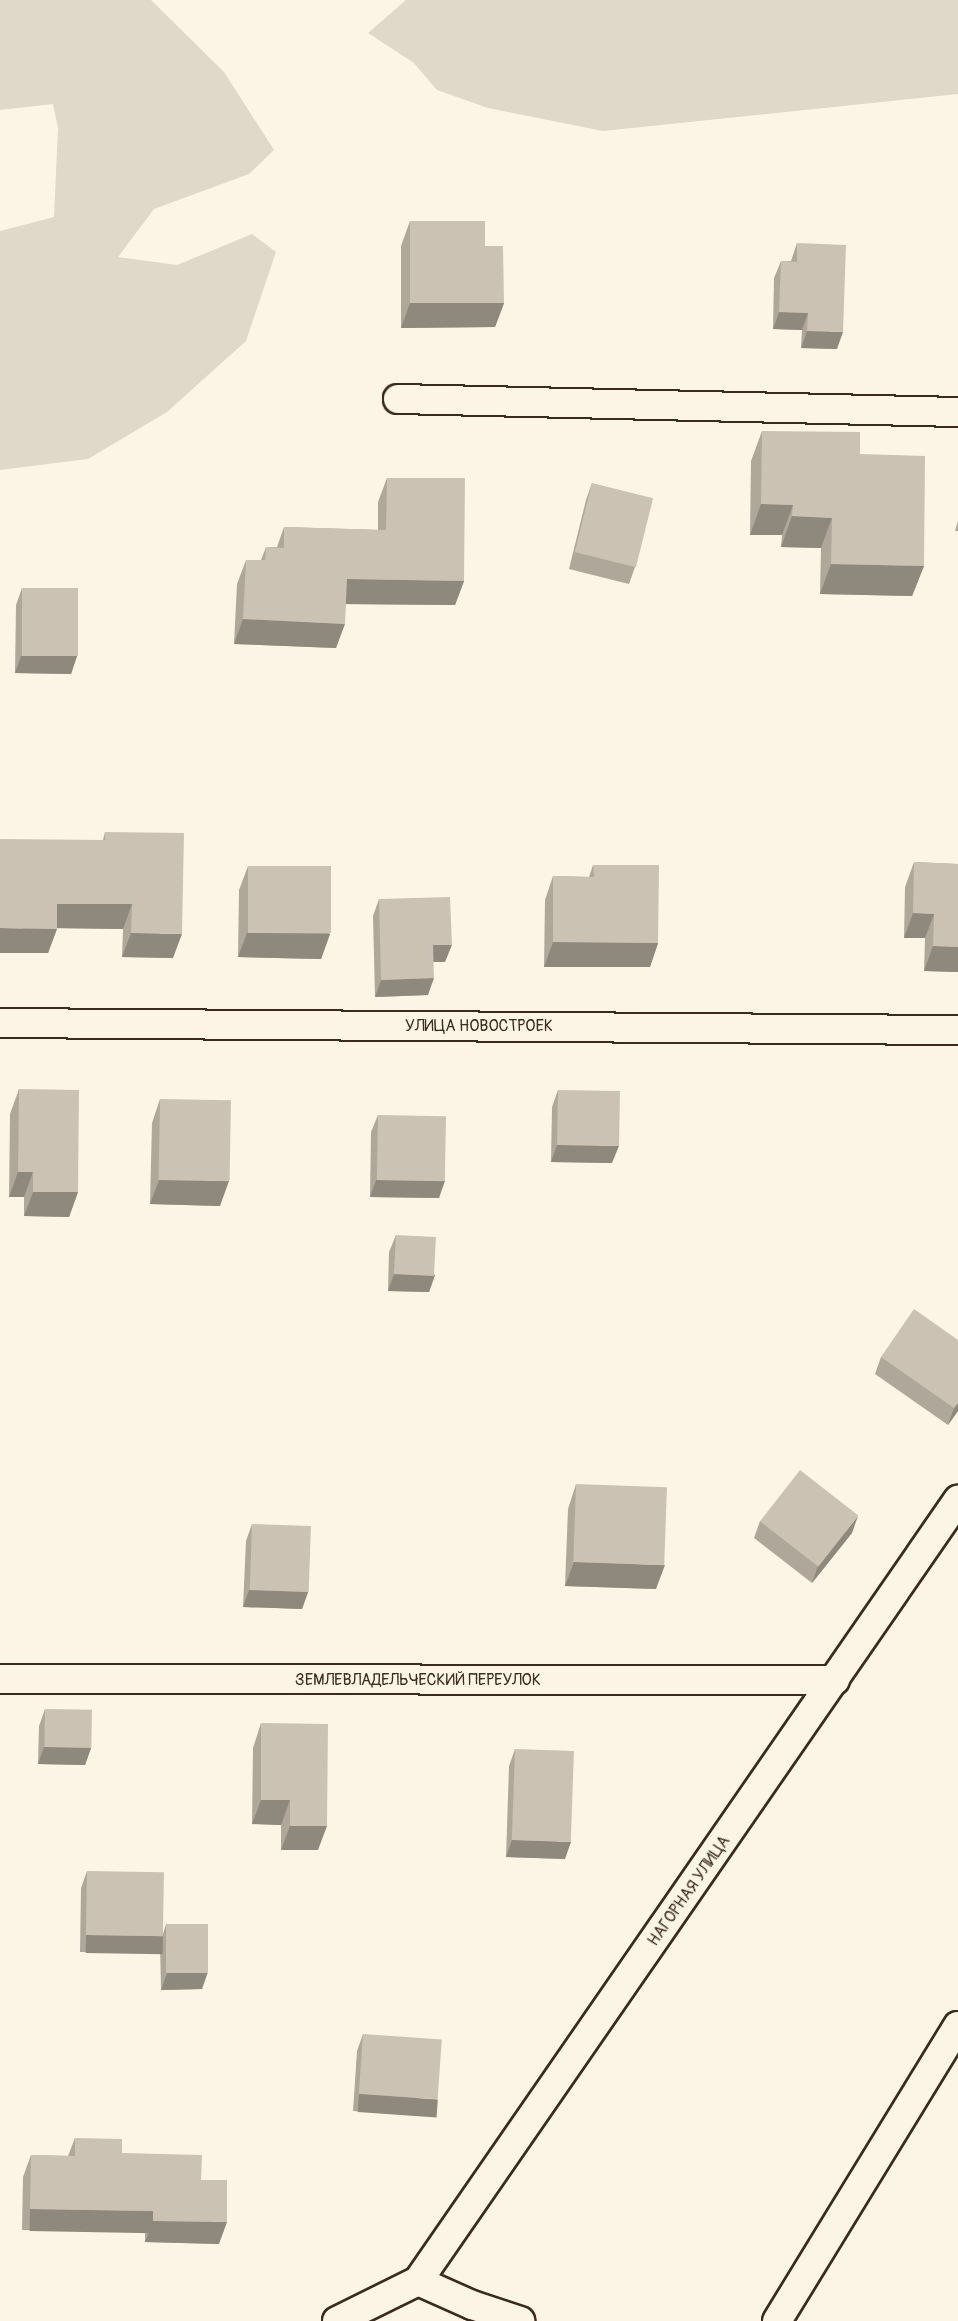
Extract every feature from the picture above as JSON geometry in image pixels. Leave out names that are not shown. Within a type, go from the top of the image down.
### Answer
[{"type":"street","points":[[398,399],[958,412]]},
{"type":"street","name":"УЛИЦА НОВОСТРОЕК","points":[[0,1023],[958,1030]]},
{"type":"street","name":"НАГОРНАЯ УЛИЦА","points":[[418,2281],[958,1500]]},
{"type":"street","name":"ЗЕМЛЕВЛАДЕЛЬЧЕСКИЙ ПЕРЕУЛОК","points":[[0,1680],[835,1680]]},
{"type":"street","points":[[777,2321],[958,2026]]},
{"type":"street","points":[[337,2321],[418,2281],[472,2305],[520,2321]]},
{"type":"shaded area","points":[[0,0],[151,0],[224,72],[274,150],[249,174],[154,209],[118,257],[177,265],[252,234],[276,252],[246,341],[167,412],[88,459],[0,470],[0,231],[54,217],[58,128],[53,104],[0,110]]},
{"type":"shaded area","points":[[406,0],[958,0],[958,94],[603,131],[488,108],[437,90],[414,63],[368,33]]},
{"type":"building","points":[[410,221],[485,221],[485,246],[503,246],[504,303],[410,303]]},
{"type":"building","points":[[797,243],[846,245],[843,332],[807,331],[808,313],[779,312],[781,261],[797,262]]},
{"type":"building","points":[[762,431],[860,432],[860,454],[925,456],[924,566],[831,564],[832,518],[792,516],[793,505],[761,504]]},
{"type":"building","points":[[387,478],[465,478],[464,581],[347,579],[345,624],[243,619],[246,560],[265,560],[266,547],[284,548],[284,527],[386,530]]},
{"type":"building","points":[[592,483],[653,498],[636,567],[575,552]]},
{"type":"building","points":[[22,588],[78,588],[78,656],[22,656]]},
{"type":"building","points":[[105,832],[184,833],[182,934],[131,933],[132,904],[57,904],[57,929],[0,928],[0,839],[105,840]]},
{"type":"building","points":[[914,862],[958,864],[958,947],[933,946],[934,914],[913,913]]},
{"type":"building","points":[[593,865],[659,865],[658,943],[553,942],[553,876],[594,877]]},
{"type":"building","points":[[248,866],[331,866],[331,933],[248,933]]},
{"type":"building","points":[[450,897],[452,945],[433,945],[434,978],[381,980],[379,899]]},
{"type":"building","points":[[19,1089],[79,1090],[78,1192],[33,1192],[33,1172],[18,1172]]},
{"type":"building","points":[[558,1090],[620,1091],[619,1146],[557,1145]]},
{"type":"building","points":[[160,1099],[231,1100],[230,1181],[159,1180]]},
{"type":"building","points":[[378,1115],[446,1116],[445,1181],[377,1180]]},
{"type":"building","points":[[396,1235],[436,1237],[434,1276],[394,1274]]},
{"type":"building","points":[[914,1309],[958,1340],[958,1403],[954,1408],[881,1357]]},
{"type":"building","points":[[800,1470],[858,1516],[818,1567],[760,1521]]},
{"type":"building","points":[[576,1484],[667,1487],[664,1565],[573,1562]]},
{"type":"building","points":[[252,1524],[311,1526],[309,1592],[250,1590]]},
{"type":"building","points":[[45,1709],[92,1710],[91,1748],[44,1747]]},
{"type":"building","points":[[261,1723],[328,1724],[327,1826],[290,1826],[290,1800],[261,1800]]},
{"type":"building","points":[[515,1749],[574,1751],[571,1842],[512,1840]]},
{"type":"building","points":[[87,1871],[164,1872],[163,1936],[86,1935]]},
{"type":"building","points":[[166,1924],[208,1924],[208,1973],[166,1973]]},
{"type":"building","points":[[363,2034],[442,2040],[438,2099],[359,2094]]},
{"type":"building","points":[[75,2138],[122,2139],[122,2153],[202,2155],[201,2180],[227,2180],[227,2222],[153,2221],[153,2211],[30,2209],[31,2155],[75,2156]]}]
